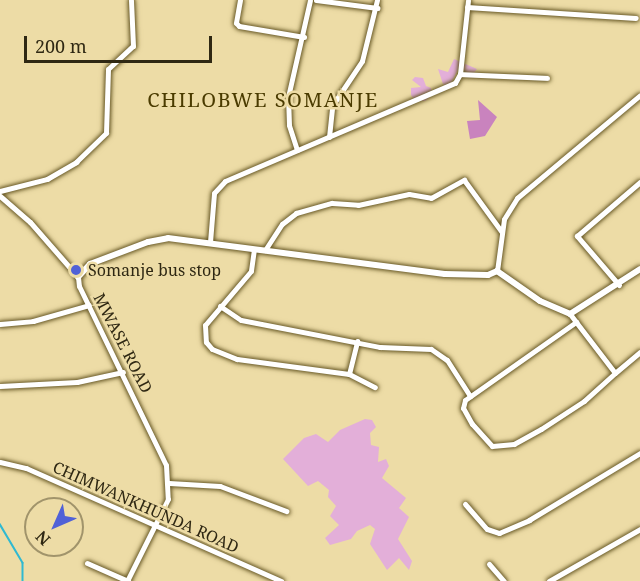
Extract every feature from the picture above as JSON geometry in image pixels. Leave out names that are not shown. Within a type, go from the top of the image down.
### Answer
[{"type":"street","points":[[0,193],[47,179],[76,162],[106,133],[108,69],[133,46],[131,0]]},
{"type":"street","points":[[240,0],[237,25],[304,37]]},
{"type":"street","points":[[297,150],[289,124],[288,97],[304,37],[310,0]]},
{"type":"street","points":[[316,0],[377,8]]},
{"type":"street","points":[[329,137],[332,106],[362,61],[377,8],[377,0]]},
{"type":"street","points":[[210,242],[214,193],[219,186],[297,150],[450,87],[460,74],[468,3],[636,18]]},
{"type":"street","points":[[460,74],[547,78]]},
{"type":"street","points":[[78,277],[90,264],[148,242],[168,238],[445,274],[488,275],[497,271],[501,261],[501,231],[517,198],[640,95]]},
{"type":"street","points":[[266,250],[282,224],[296,213],[332,203],[358,205],[410,195],[431,198],[464,180],[501,231]]},
{"type":"street","points":[[620,285],[577,236],[640,182]]},
{"type":"street","name":"MWASE ROAD","points":[[0,193],[30,222],[78,277],[160,449],[169,483],[168,499],[128,581]]},
{"type":"street","points":[[254,249],[251,271],[210,316],[204,334],[206,342],[221,355],[348,374],[375,387]]},
{"type":"street","points":[[570,314],[620,285],[640,269]]},
{"type":"street","points":[[497,271],[540,301],[570,314],[615,373]]},
{"type":"street","points":[[0,324],[33,321],[89,304]]},
{"type":"street","points":[[220,306],[241,320],[441,354],[470,396]]},
{"type":"street","points":[[576,322],[470,396],[463,408],[472,424],[492,446],[504,448],[584,401],[640,352]]},
{"type":"street","points":[[348,374],[357,341]]},
{"type":"street","points":[[0,386],[77,382],[123,372]]},
{"type":"street","points":[[465,504],[487,529],[499,533],[530,520],[640,453]]},
{"type":"street","name":"CHIMWANKHUNDA ROAD","points":[[0,462],[26,468],[281,581]]},
{"type":"street","points":[[169,483],[220,486],[286,511]]},
{"type":"street","points":[[549,581],[640,529]]},
{"type":"street","points":[[87,563],[128,581]]},
{"type":"street","points":[[489,564],[504,581]]},
{"type":"shaded area","points":[[454,59],[477,69],[472,75],[462,71],[461,64],[449,87],[443,84],[438,69],[448,72]]},
{"type":"shaded area","points":[[415,77],[423,78],[426,86],[431,88],[432,95],[425,101],[415,101],[411,95],[411,88],[421,87],[412,80]]},
{"type":"shaded area","points":[[478,100],[497,117],[485,136],[470,139],[467,121],[480,120]]},
{"type":"shaded area","points":[[365,419],[372,420],[376,427],[370,433],[371,445],[379,447],[378,462],[386,459],[389,466],[382,478],[406,498],[399,508],[409,517],[398,539],[412,561],[409,570],[399,558],[387,570],[370,544],[375,529],[370,525],[357,531],[351,539],[330,545],[325,538],[339,525],[330,516],[336,506],[328,497],[329,490],[318,481],[308,486],[283,459],[304,438],[316,434],[328,442],[340,430]]},
{"type":"waterway","points":[[0,524],[23,563],[23,581]]},
{"type":"place","name":"Somanje bus stop","points":[[76,270]]},
{"type":"district","name":"CHILOBWE SOMANJE","points":[[263,99]]}]
